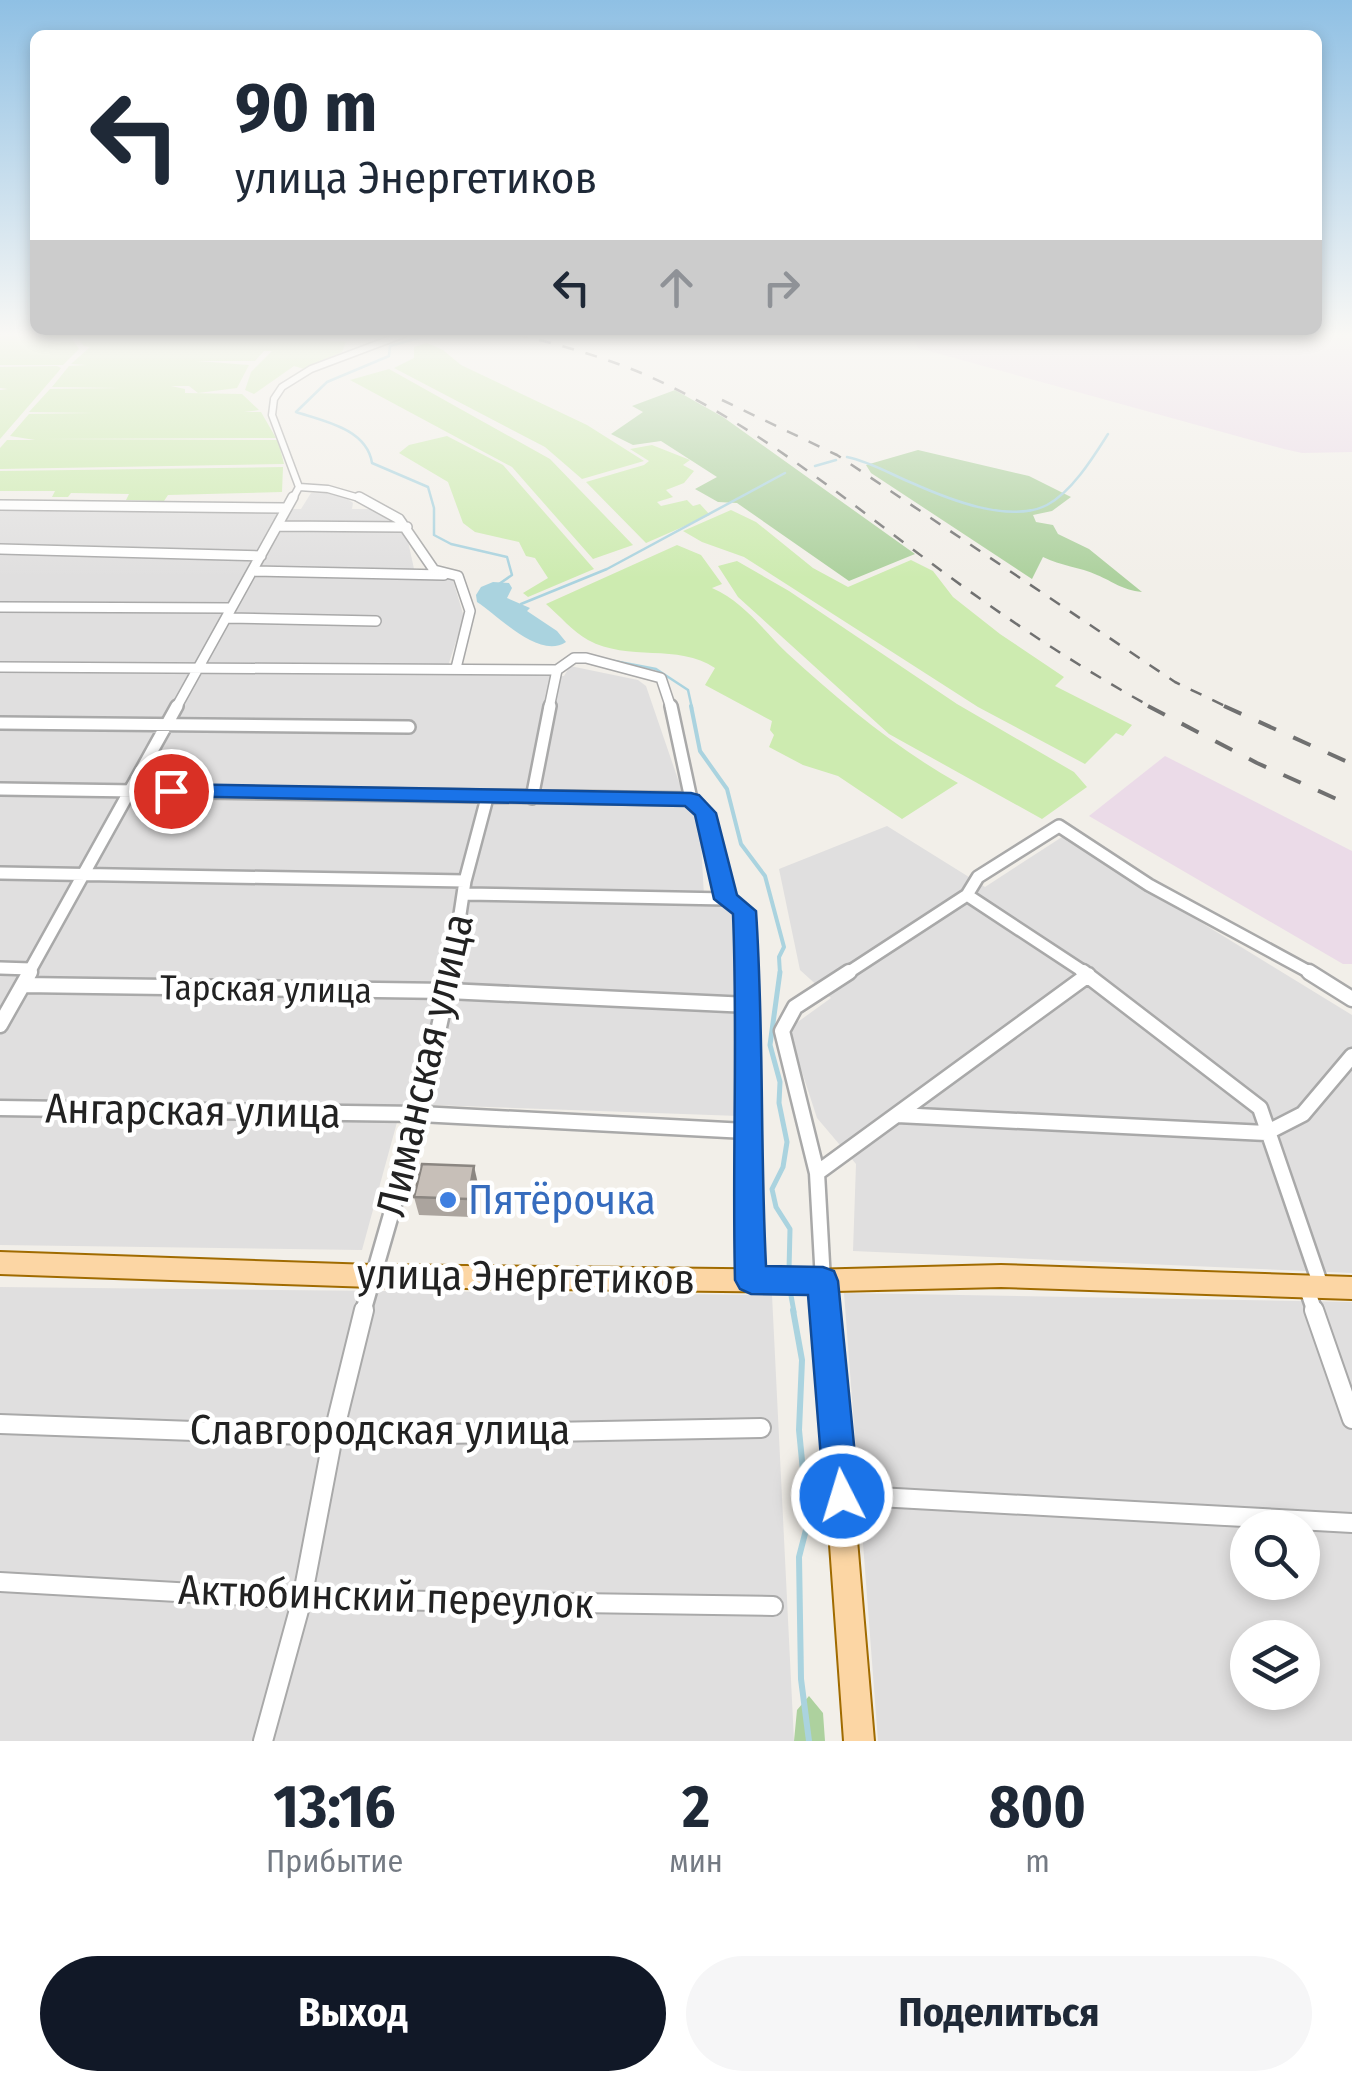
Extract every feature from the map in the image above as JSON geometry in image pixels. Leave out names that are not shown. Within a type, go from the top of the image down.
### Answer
[{"type":"main road","name":"улица Энергетиков","points":[[0,1263],[372,1276],[815,1281],[1000,1276],[1352,1288]]},
{"type":"main road","points":[[815,1281],[842,1496],[859,1741]]},
{"type":"street","points":[[0,1025],[299,487],[294,462],[273,415]]},
{"type":"street","points":[[299,487],[330,487],[383,508],[407,527],[434,570],[458,576]]},
{"type":"street","points":[[0,506],[285,508]]},
{"type":"street","points":[[0,519],[12,506]]},
{"type":"street","points":[[277,526],[407,527]]},
{"type":"street","points":[[0,549],[261,556]]},
{"type":"street","points":[[254,571],[458,576]]},
{"type":"street","points":[[456,668],[470,611],[458,576]]},
{"type":"street","points":[[0,607],[376,621]]},
{"type":"street","points":[[0,667],[557,670],[574,658],[586,658],[661,678],[666,684],[691,800],[705,813],[726,899]]},
{"type":"street","points":[[532,798],[557,670]]},
{"type":"street","points":[[0,723],[410,727]]},
{"type":"street","points":[[0,789],[691,800]]},
{"type":"street","name":"Лиманская улица","points":[[263,1741],[302,1599],[332,1436],[372,1276],[420,1114],[487,798]]},
{"type":"street","points":[[815,1281],[817,1174],[782,1030],[795,1007],[967,895],[978,877],[1060,826],[1149,885],[1302,967],[1352,999]]},
{"type":"street","points":[[0,873],[726,899],[744,911],[750,1005],[746,1131],[758,1280]]},
{"type":"street","points":[[967,895],[1088,974],[1260,1108],[1352,1419]]},
{"type":"street","points":[[0,968],[31,970]]},
{"type":"street","points":[[817,1174],[1088,974]]},
{"type":"street","name":"Тарская улица","points":[[23,985],[448,991],[750,1005]]},
{"type":"street","points":[[897,1116],[1266,1133],[1283,1130],[1323,1093],[1352,1056]]},
{"type":"street","name":"Ангарская улица","points":[[0,1108],[420,1114],[746,1131]]},
{"type":"street","name":"Славгородская улица","points":[[0,1424],[332,1436],[760,1428]]},
{"type":"street","points":[[842,1496],[1352,1524]]},
{"type":"street","name":"Актюбинский переулок","points":[[0,1582],[302,1599],[772,1606]]},
{"type":"shaded area","points":[[1162,415],[1352,415],[1352,452],[1302,453]]},
{"type":"shaded area","points":[[311,493],[340,493],[353,503],[352,509],[375,509],[406,532],[416,578],[452,577],[464,617],[446,672],[564,676],[570,666],[638,680],[646,686],[682,791],[699,805],[704,896],[733,913],[737,925],[741,991],[739,1116],[402,1104],[362,1250],[0,1245],[0,510],[301,509]]},
{"type":"shaded area","points":[[1165,756],[1352,851],[1352,964],[1343,964],[1089,816]]},
{"type":"shaded area","points":[[887,826],[985,887],[1062,837],[1352,1015],[1352,1273],[853,1251],[856,1164],[817,1118],[788,1029],[831,998],[800,970],[779,869]]},
{"type":"shaded area","points":[[0,1287],[772,1295],[794,1741],[0,1741]]},
{"type":"shaded area","points":[[844,1293],[1352,1302],[1352,1741],[878,1741]]},
{"type":"green space","points":[[0,415],[21,415],[0,439]]},
{"type":"green space","points":[[28,415],[263,415],[276,438],[41,439],[278,440],[284,464],[0,469],[0,448],[7,440],[35,440],[10,436]]},
{"type":"green space","points":[[416,415],[472,415],[550,459],[633,545],[593,559],[512,467]]},
{"type":"green space","points":[[484,415],[567,415],[644,461],[582,479],[545,447]]},
{"type":"green space","points":[[638,415],[720,415],[915,554],[849,581],[737,503],[718,502],[695,489],[717,477],[661,441],[633,445],[611,434]]},
{"type":"green space","points":[[447,436],[503,465],[594,569],[528,597],[523,593],[548,578],[535,558],[526,556],[519,542],[475,532],[463,523],[448,482],[399,453],[409,445]]},
{"type":"green space","points":[[652,445],[690,460],[683,465],[694,471],[684,483],[666,490],[673,497],[657,502],[661,506],[687,500],[693,506],[700,504],[710,515],[646,543],[586,482],[644,465],[649,461],[630,449]]},
{"type":"green space","points":[[918,450],[1029,476],[1071,497],[1052,511],[1033,515],[1036,522],[1053,525],[1058,534],[1089,549],[1142,592],[1043,557],[1032,579],[871,473],[866,465]]},
{"type":"green space","points":[[283,467],[282,492],[168,495],[164,501],[126,500],[129,494],[71,493],[68,497],[52,497],[55,491],[0,491],[0,471]]},
{"type":"green space","points":[[731,510],[756,522],[813,568],[848,587],[911,560],[933,571],[953,597],[1064,677],[1055,686],[1132,725],[1123,736],[1116,733],[1085,764],[978,707],[744,557],[683,531]]},
{"type":"green space","points":[[677,545],[701,555],[722,584],[712,588],[743,609],[828,689],[890,739],[958,783],[902,819],[838,776],[803,765],[769,747],[774,735],[770,730],[772,721],[705,685],[715,668],[685,656],[603,646],[582,637],[546,604]]},
{"type":"green space","points":[[737,561],[789,591],[957,704],[1074,772],[1087,787],[1042,819],[889,734],[738,597],[718,566]]},
{"type":"green space","points":[[809,1696],[823,1713],[825,1741],[794,1741],[797,1710]]},
{"type":"water","points":[[493,582],[509,583],[512,588],[507,598],[530,608],[527,611],[557,631],[566,642],[555,646],[532,641],[477,602],[481,587]]},
{"type":"building","points":[[422,1164],[474,1166],[468,1199],[414,1197]]},
{"type":"waterway","points":[[306,415],[353,434],[368,451],[372,463],[428,487],[434,508],[434,535],[451,544],[507,557],[512,575],[499,584],[502,586]]},
{"type":"waterway","points":[[847,457],[961,502],[1015,512],[1047,505],[1065,492],[1108,434]]},
{"type":"waterway","points":[[815,466],[836,460]]},
{"type":"waterway","points":[[521,604],[607,569],[785,473]]},
{"type":"waterway","points":[[609,660],[656,669],[688,690],[692,708]]},
{"type":"waterway","points":[[691,706],[700,751],[727,789],[741,844],[765,876],[784,947],[779,957],[780,973]]},
{"type":"waterway","points":[[780,973],[770,1045],[780,1082],[779,1103],[787,1142],[783,1167],[772,1189],[776,1207],[790,1229],[789,1270]]},
{"type":"waterway","points":[[790,1290],[794,1312]]},
{"type":"waterway","points":[[793,1310],[802,1360],[799,1430],[808,1522],[799,1557],[801,1679],[809,1741]]},
{"type":"railway","points":[[724,415],[1012,621],[1153,708]]},
{"type":"railway","points":[[754,415],[837,455],[1175,682],[1229,708]]},
{"type":"railway","points":[[1148,706],[1257,763],[1352,806]]},
{"type":"railway","points":[[1224,706],[1352,764]]},
{"type":"place","name":"Пятёрочка","points":[[448,1200]]},
{"type":"route","points":[[171,791],[691,800],[705,813],[726,899],[744,911],[750,1005],[746,1131],[751,1280],[823,1281],[842,1496]]}]
